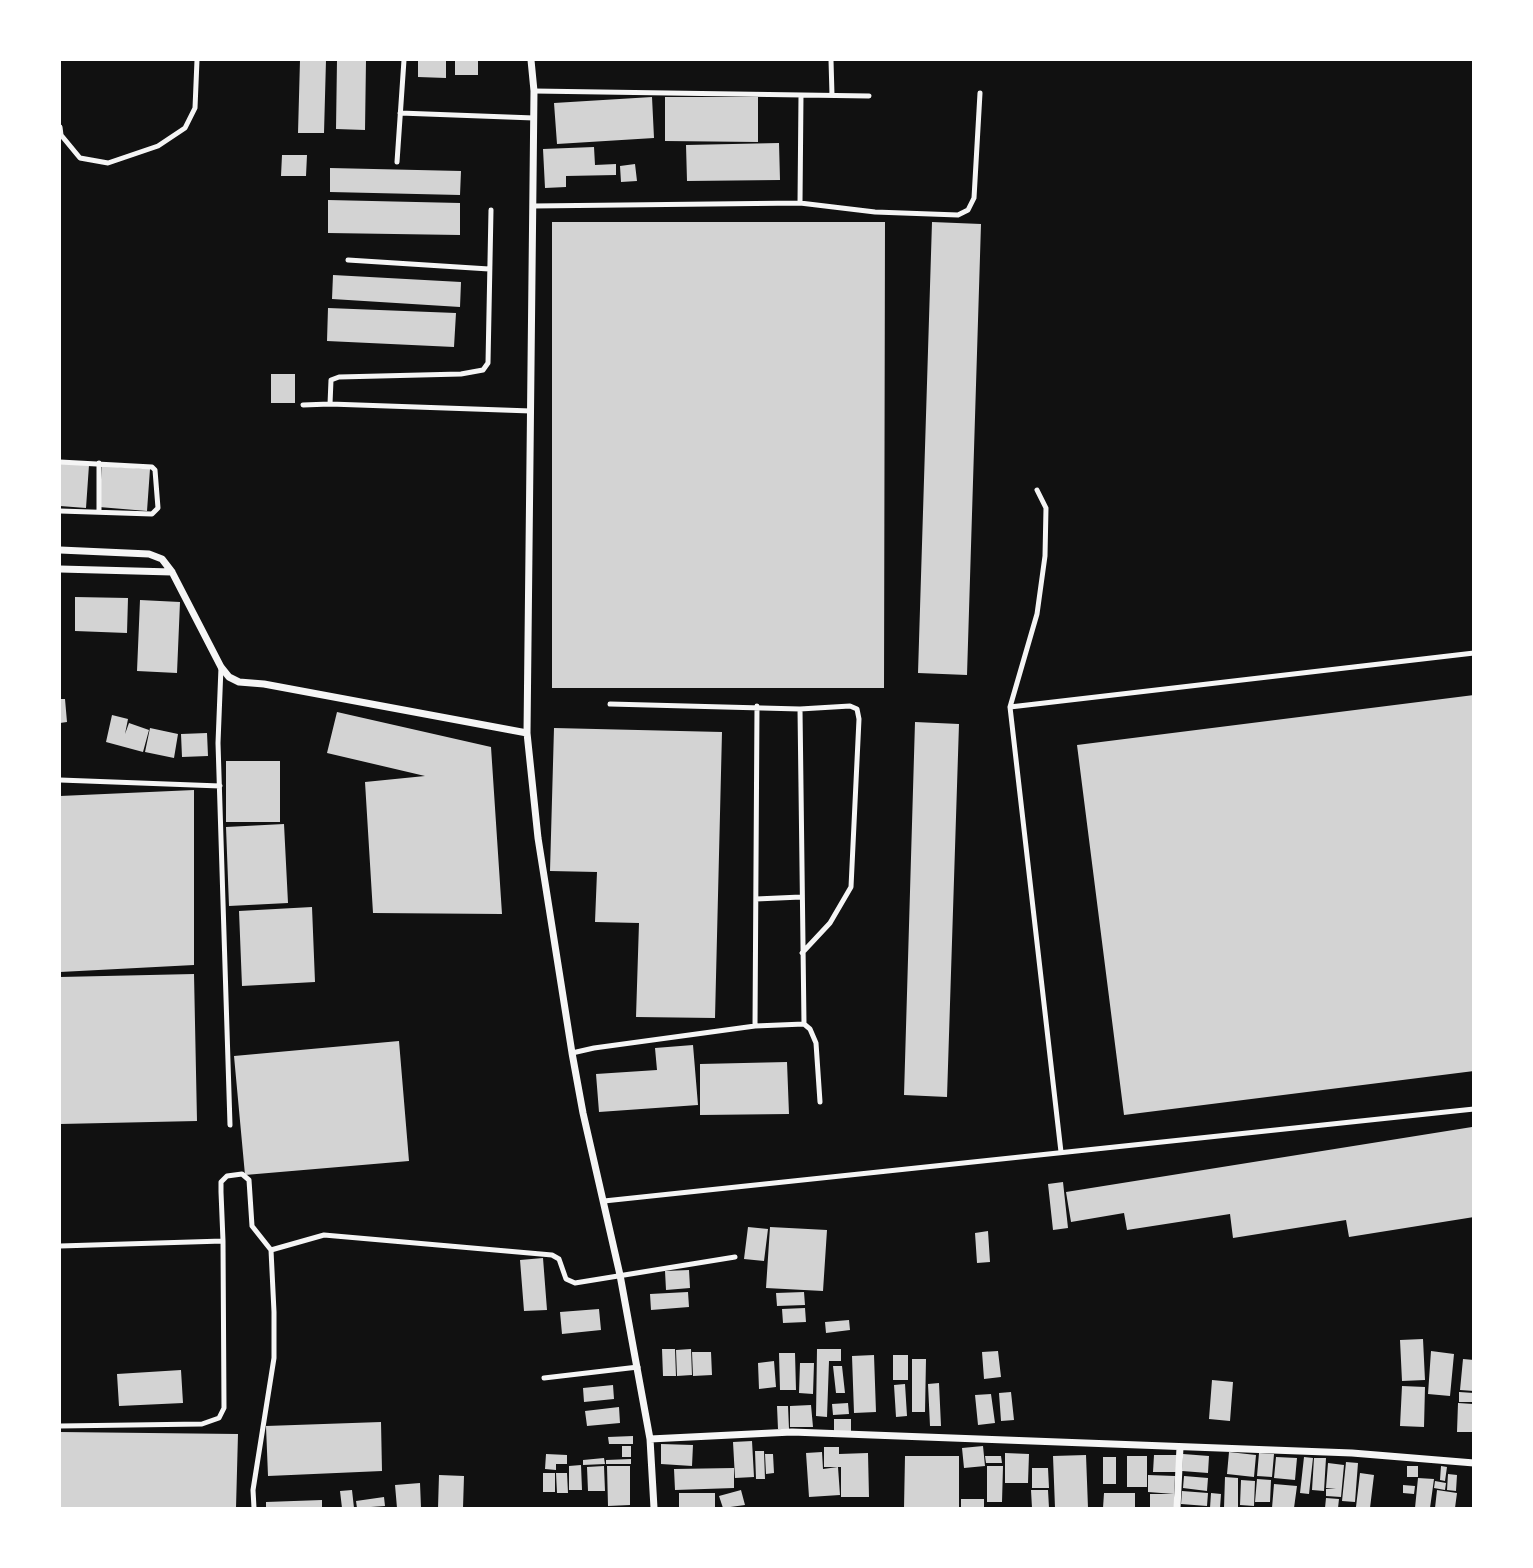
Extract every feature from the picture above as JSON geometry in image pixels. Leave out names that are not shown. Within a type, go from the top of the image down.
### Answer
[{"type":"street","points":[[531,60],[534,118],[527,733],[538,838],[572,1053],[620,1275],[650,1439],[653,1508]]},
{"type":"street","points":[[60,550],[149,554],[162,559],[172,572],[221,667],[229,677],[239,682],[264,684],[527,733]]},
{"type":"street","points":[[60,569],[172,572]]},
{"type":"street","points":[[650,1439],[792,1432],[1352,1453],[1474,1463]]},
{"type":"street","points":[[1177,1508],[1180,1447]]},
{"type":"lane","points":[[60,127],[61,135],[80,158],[108,163],[158,146],[185,128],[195,108],[197,60]]},
{"type":"lane","points":[[397,162],[404,60]]},
{"type":"lane","points":[[831,60],[832,95]]},
{"type":"lane","points":[[534,92],[869,96]]},
{"type":"lane","points":[[533,206],[800,204],[875,212],[958,215],[968,211],[974,198],[980,93]]},
{"type":"lane","points":[[800,204],[801,95]]},
{"type":"lane","points":[[400,113],[534,118]]},
{"type":"lane","points":[[330,404],[331,380],[339,377],[461,374],[483,370],[488,363],[491,211]]},
{"type":"lane","points":[[348,260],[489,269]]},
{"type":"lane","points":[[303,405],[531,411]]},
{"type":"lane","points":[[60,461],[152,467],[155,470],[158,508],[152,513],[60,511]]},
{"type":"lane","points":[[99,463],[99,513]]},
{"type":"lane","points":[[1037,490],[1046,508],[1045,556],[1037,614],[1010,707],[1061,1152]]},
{"type":"lane","points":[[1010,707],[1474,653]]},
{"type":"lane","points":[[221,667],[218,743],[230,1125]]},
{"type":"lane","points":[[610,704],[800,709],[850,706],[858,709],[851,887],[830,923],[802,953]]},
{"type":"lane","points":[[755,1026],[757,706]]},
{"type":"lane","points":[[800,709],[804,1024]]},
{"type":"lane","points":[[60,780],[220,786]]},
{"type":"lane","points":[[756,899],[801,897]]},
{"type":"lane","points":[[572,1053],[755,1026],[804,1024],[810,1029],[816,1043],[820,1102]]},
{"type":"lane","points":[[604,1201],[1474,1109]]},
{"type":"lane","points":[[60,1426],[202,1424],[219,1418],[224,1408],[221,1182],[227,1176],[242,1174],[248,1180],[252,1226],[271,1250],[274,1312],[274,1358],[253,1490],[254,1508]]},
{"type":"lane","points":[[271,1250],[324,1235],[552,1255],[559,1259],[566,1279],[575,1283],[735,1257]]},
{"type":"lane","points":[[60,1246],[223,1241]]},
{"type":"lane","points":[[544,1378],[638,1367]]},
{"type":"building","points":[[300,60],[326,60],[324,133],[298,133]]},
{"type":"building","points":[[337,60],[366,60],[365,130],[336,129]]},
{"type":"building","points":[[418,60],[446,60],[446,78],[418,77]]},
{"type":"building","points":[[455,60],[478,60],[478,75],[455,75]]},
{"type":"building","points":[[652,97],[654,138],[557,144],[554,103]]},
{"type":"building","points":[[665,97],[758,97],[758,142],[665,141]]},
{"type":"building","points":[[779,143],[780,180],[687,181],[686,145]]},
{"type":"building","points":[[594,147],[595,165],[616,164],[616,175],[566,176],[566,187],[545,188],[543,149]]},
{"type":"building","points":[[282,155],[307,155],[306,176],[281,176]]},
{"type":"building","points":[[635,164],[637,181],[621,182],[620,166]]},
{"type":"building","points":[[330,168],[461,171],[460,195],[330,192]]},
{"type":"building","points":[[328,200],[460,203],[460,235],[328,233]]},
{"type":"building","points":[[552,222],[885,222],[884,688],[552,688]]},
{"type":"building","points":[[932,222],[981,224],[967,675],[918,673]]},
{"type":"building","points":[[333,275],[461,282],[460,307],[332,299]]},
{"type":"building","points":[[328,308],[456,313],[454,347],[327,341]]},
{"type":"building","points":[[271,374],[295,374],[295,403],[271,403]]},
{"type":"building","points":[[60,463],[89,465],[86,508],[60,506]]},
{"type":"building","points":[[102,466],[150,469],[147,511],[99,507]]},
{"type":"building","points":[[75,597],[128,598],[127,633],[75,631]]},
{"type":"building","points":[[140,600],[180,602],[177,673],[137,671]]},
{"type":"building","points":[[1474,695],[1474,1071],[1124,1115],[1077,745]]},
{"type":"building","points":[[60,699],[65,699],[67,722],[60,723]]},
{"type":"building","points":[[337,712],[491,747],[502,914],[373,913],[365,782],[425,776],[327,753]]},
{"type":"building","points":[[112,715],[128,719],[125,734],[129,723],[149,730],[143,752],[106,742]]},
{"type":"building","points":[[915,722],[959,724],[947,1097],[904,1095]]},
{"type":"building","points":[[150,728],[178,734],[174,758],[145,752]]},
{"type":"building","points":[[554,728],[722,732],[715,1018],[636,1017],[639,923],[595,922],[597,872],[550,871]]},
{"type":"building","points":[[207,733],[208,756],[182,757],[181,734]]},
{"type":"building","points":[[226,761],[280,761],[280,822],[226,822]]},
{"type":"building","points":[[194,790],[194,965],[60,972],[60,796]]},
{"type":"building","points":[[284,824],[288,903],[229,906],[226,827]]},
{"type":"building","points":[[312,907],[315,982],[242,986],[239,911]]},
{"type":"building","points":[[194,974],[197,1121],[60,1124],[60,977]]},
{"type":"building","points":[[399,1041],[409,1161],[245,1175],[234,1056]]},
{"type":"building","points":[[693,1045],[698,1105],[599,1112],[596,1074],[657,1070],[655,1048]]},
{"type":"building","points":[[787,1062],[789,1114],[700,1115],[700,1064]]},
{"type":"building","points":[[1472,1127],[1474,1217],[1349,1237],[1346,1220],[1233,1238],[1230,1214],[1127,1230],[1124,1213],[1071,1222],[1066,1192]]},
{"type":"building","points":[[1063,1182],[1068,1228],[1053,1230],[1048,1184]]},
{"type":"building","points":[[748,1227],[768,1229],[764,1261],[744,1259]]},
{"type":"building","points":[[770,1227],[827,1230],[823,1291],[766,1288]]},
{"type":"building","points":[[988,1231],[990,1262],[977,1263],[975,1233]]},
{"type":"building","points":[[543,1258],[547,1310],[524,1311],[520,1260]]},
{"type":"building","points":[[689,1270],[690,1288],[666,1290],[665,1271]]},
{"type":"building","points":[[688,1292],[689,1307],[651,1310],[650,1294]]},
{"type":"building","points":[[804,1292],[805,1305],[777,1306],[776,1293]]},
{"type":"building","points":[[805,1308],[806,1322],[783,1323],[782,1309]]},
{"type":"building","points":[[599,1309],[601,1330],[562,1334],[560,1312]]},
{"type":"building","points":[[849,1320],[850,1330],[826,1333],[825,1322]]},
{"type":"building","points":[[1423,1339],[1425,1380],[1402,1381],[1400,1340]]},
{"type":"building","points":[[662,1349],[675,1349],[676,1376],[663,1376]]},
{"type":"building","points":[[691,1349],[692,1375],[677,1376],[676,1350]]},
{"type":"building","points":[[817,1349],[841,1349],[841,1361],[829,1361],[827,1417],[816,1416]]},
{"type":"building","points":[[998,1351],[1001,1377],[984,1379],[982,1352]]},
{"type":"building","points":[[1431,1351],[1454,1354],[1450,1396],[1428,1394]]},
{"type":"building","points":[[692,1352],[711,1352],[712,1375],[693,1376]]},
{"type":"building","points":[[779,1353],[795,1353],[796,1390],[780,1390]]},
{"type":"building","points":[[874,1355],[876,1412],[854,1413],[852,1356]]},
{"type":"building","points":[[893,1355],[908,1355],[908,1380],[893,1380]]},
{"type":"building","points":[[912,1359],[926,1359],[925,1412],[912,1412]]},
{"type":"building","points":[[1463,1359],[1474,1360],[1474,1391],[1460,1390]]},
{"type":"building","points":[[774,1361],[776,1387],[759,1389],[758,1363]]},
{"type":"building","points":[[800,1363],[814,1363],[813,1394],[799,1393]]},
{"type":"building","points":[[833,1366],[842,1366],[845,1393],[836,1393]]},
{"type":"building","points":[[181,1370],[183,1403],[119,1406],[117,1374]]},
{"type":"building","points":[[1212,1380],[1233,1382],[1230,1421],[1209,1419]]},
{"type":"building","points":[[939,1383],[941,1426],[930,1426],[928,1384]]},
{"type":"building","points":[[905,1384],[907,1416],[896,1417],[894,1385]]},
{"type":"building","points":[[613,1385],[614,1399],[584,1402],[583,1388]]},
{"type":"building","points":[[1402,1386],[1425,1387],[1424,1427],[1400,1426]]},
{"type":"building","points":[[1011,1392],[1014,1420],[1001,1421],[999,1393]]},
{"type":"building","points":[[1459,1392],[1474,1393],[1474,1402],[1459,1402]]},
{"type":"building","points":[[991,1394],[995,1423],[978,1425],[975,1395]]},
{"type":"building","points":[[848,1403],[849,1414],[833,1415],[832,1404]]},
{"type":"building","points":[[1458,1403],[1473,1404],[1472,1432],[1457,1432]]},
{"type":"building","points":[[811,1405],[813,1427],[790,1427],[790,1406]]},
{"type":"building","points":[[777,1406],[788,1406],[789,1429],[778,1429]]},
{"type":"building","points":[[619,1407],[620,1423],[587,1426],[585,1411]]},
{"type":"building","points":[[834,1419],[851,1419],[851,1431],[834,1431]]},
{"type":"building","points":[[381,1422],[382,1471],[268,1476],[266,1426]]},
{"type":"building","points":[[60,1432],[238,1434],[236,1508],[60,1508]]},
{"type":"building","points":[[633,1436],[633,1444],[609,1444],[608,1437]]},
{"type":"building","points":[[752,1441],[754,1477],[735,1478],[733,1442]]},
{"type":"building","points":[[661,1444],[693,1445],[692,1466],[661,1464]]},
{"type":"building","points":[[622,1446],[631,1446],[631,1457],[622,1457]]},
{"type":"building","points":[[983,1446],[985,1466],[964,1468],[962,1448]]},
{"type":"building","points":[[824,1447],[839,1447],[839,1454],[868,1453],[869,1497],[841,1497],[841,1467],[824,1467]]},
{"type":"building","points":[[755,1451],[764,1451],[765,1479],[756,1479]]},
{"type":"building","points":[[822,1452],[823,1469],[838,1467],[840,1495],[809,1497],[806,1453]]},
{"type":"building","points":[[1229,1452],[1256,1455],[1254,1477],[1227,1474]]},
{"type":"building","points":[[1005,1453],[1029,1454],[1028,1483],[1005,1483]]},
{"type":"building","points":[[1259,1453],[1274,1454],[1272,1477],[1257,1476]]},
{"type":"building","points":[[546,1454],[567,1455],[567,1464],[556,1464],[556,1470],[545,1469]]},
{"type":"building","points":[[765,1454],[773,1454],[774,1473],[766,1474]]},
{"type":"building","points":[[1183,1454],[1209,1456],[1208,1473],[1182,1471]]},
{"type":"building","points":[[1086,1455],[1088,1508],[1055,1508],[1053,1456]]},
{"type":"building","points":[[1154,1455],[1177,1455],[1176,1472],[1153,1472]]},
{"type":"building","points":[[905,1456],[959,1456],[959,1508],[904,1508]]},
{"type":"building","points":[[985,1456],[1001,1456],[1002,1463],[986,1463]]},
{"type":"building","points":[[1127,1456],[1147,1456],[1147,1487],[1127,1487]]},
{"type":"building","points":[[1103,1457],[1116,1457],[1116,1484],[1103,1484]]},
{"type":"building","points":[[1276,1457],[1297,1458],[1295,1480],[1274,1478]]},
{"type":"building","points":[[1304,1457],[1313,1458],[1309,1494],[1300,1493]]},
{"type":"building","points":[[604,1458],[605,1464],[583,1465],[583,1460]]},
{"type":"building","points":[[1314,1458],[1326,1458],[1324,1491],[1312,1490]]},
{"type":"building","points":[[631,1459],[631,1464],[606,1464],[606,1460]]},
{"type":"building","points":[[1346,1462],[1358,1463],[1355,1502],[1342,1501]]},
{"type":"building","points":[[1328,1463],[1344,1465],[1341,1497],[1326,1496],[1326,1489],[1336,1489],[1326,1488]]},
{"type":"building","points":[[581,1465],[582,1490],[569,1490],[569,1466]]},
{"type":"building","points":[[604,1466],[605,1491],[588,1491],[587,1467]]},
{"type":"building","points":[[607,1466],[630,1466],[630,1505],[608,1506]]},
{"type":"building","points":[[987,1466],[1003,1466],[1002,1502],[987,1502]]},
{"type":"building","points":[[1407,1466],[1418,1466],[1418,1477],[1407,1477]]},
{"type":"building","points":[[1441,1466],[1447,1467],[1445,1481],[1440,1480]]},
{"type":"building","points":[[734,1468],[734,1488],[675,1490],[674,1469]]},
{"type":"building","points":[[1032,1468],[1048,1468],[1049,1488],[1032,1488]]},
{"type":"building","points":[[543,1473],[555,1473],[555,1492],[543,1492]]},
{"type":"building","points":[[556,1473],[567,1473],[568,1493],[557,1493]]},
{"type":"building","points":[[1360,1473],[1374,1475],[1370,1508],[1356,1507]]},
{"type":"building","points":[[1448,1474],[1457,1475],[1456,1491],[1447,1490]]},
{"type":"building","points":[[439,1475],[464,1476],[463,1508],[438,1508]]},
{"type":"building","points":[[1148,1475],[1175,1476],[1174,1494],[1148,1492]]},
{"type":"building","points":[[1184,1476],[1208,1478],[1207,1491],[1183,1488]]},
{"type":"building","points":[[1225,1477],[1238,1478],[1238,1508],[1224,1508]]},
{"type":"building","points":[[1418,1478],[1434,1479],[1430,1508],[1415,1508]]},
{"type":"building","points":[[1257,1479],[1271,1480],[1270,1502],[1255,1502]]},
{"type":"building","points":[[1241,1480],[1255,1481],[1254,1506],[1240,1505]]},
{"type":"building","points":[[1435,1481],[1446,1483],[1445,1490],[1434,1488]]},
{"type":"building","points":[[420,1483],[421,1508],[397,1508],[395,1485]]},
{"type":"building","points":[[1274,1484],[1297,1486],[1294,1508],[1272,1508]]},
{"type":"building","points":[[1403,1485],[1415,1486],[1414,1494],[1403,1493]]},
{"type":"building","points":[[352,1490],[354,1508],[342,1508],[340,1491]]},
{"type":"building","points":[[741,1490],[745,1505],[723,1508],[719,1496]]},
{"type":"building","points":[[1031,1490],[1048,1490],[1049,1508],[1032,1508]]},
{"type":"building","points":[[1437,1490],[1457,1493],[1455,1508],[1435,1508]]},
{"type":"building","points":[[1182,1491],[1208,1493],[1207,1506],[1181,1504]]},
{"type":"building","points":[[679,1493],[715,1493],[715,1508],[679,1508]]},
{"type":"building","points":[[1104,1493],[1135,1493],[1135,1508],[1103,1508]]},
{"type":"building","points":[[1211,1493],[1221,1494],[1220,1508],[1210,1508]]},
{"type":"building","points":[[1150,1494],[1174,1494],[1174,1508],[1150,1508]]},
{"type":"building","points":[[384,1497],[385,1506],[357,1508],[356,1501]]},
{"type":"building","points":[[1326,1498],[1339,1499],[1338,1508],[1325,1508]]},
{"type":"building","points":[[961,1499],[984,1499],[984,1508],[961,1508]]},
{"type":"building","points":[[322,1500],[322,1508],[266,1508],[266,1502]]}]
